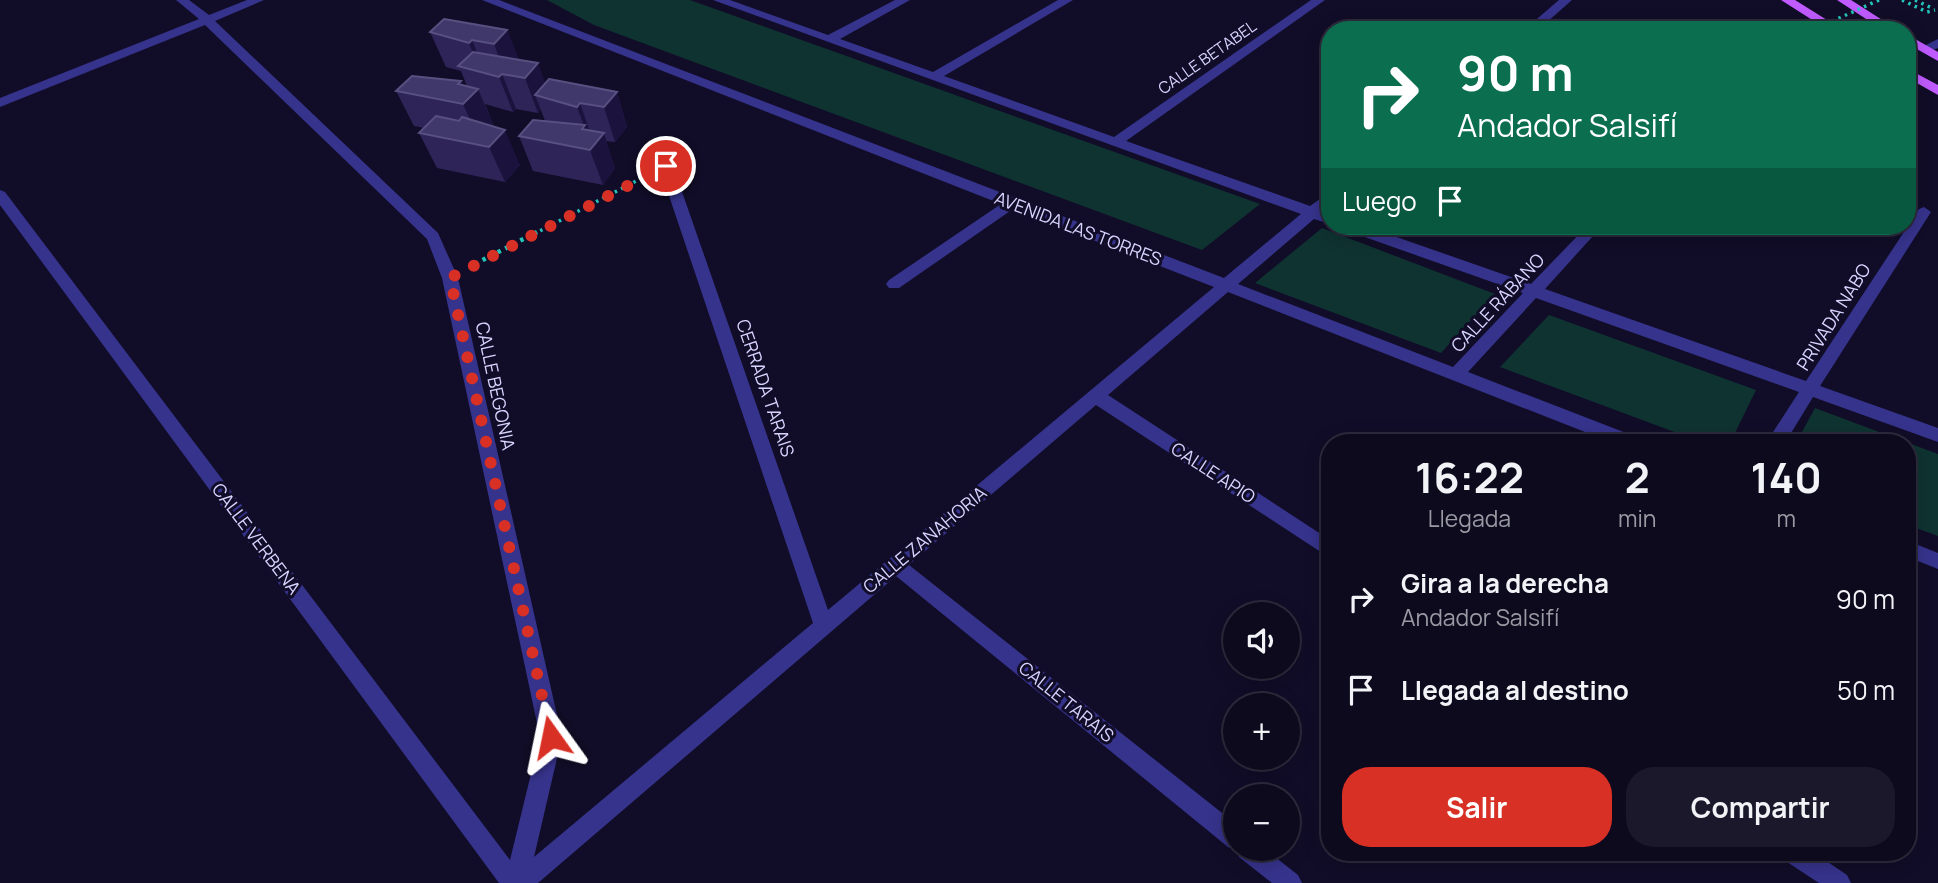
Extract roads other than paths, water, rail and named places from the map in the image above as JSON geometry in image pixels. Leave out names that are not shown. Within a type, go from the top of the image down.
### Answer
[{"type":"main road","points":[[1787,0],[1822,21]]},
{"type":"main road","points":[[1844,0],[1878,21]]},
{"type":"main road","points":[[1916,44],[1938,57]]},
{"type":"main road","points":[[1916,78],[1938,91]]},
{"type":"street","name":"CALLE BEGONIA","points":[[182,0],[207,20],[433,237],[450,278],[551,737],[516,883]]},
{"type":"street","points":[[0,103],[258,0]]},
{"type":"street","name":"AVENIDA LAS TORRES","points":[[488,0],[522,7],[1012,203],[1610,434]]},
{"type":"street","points":[[719,0],[1321,216]]},
{"type":"street","points":[[830,39],[904,0]]},
{"type":"street","points":[[935,76],[1067,0]]},
{"type":"street","name":"CALLE BETABEL","points":[[1115,142],[1319,0]]},
{"type":"street","points":[[1541,21],[1566,0]]},
{"type":"street","points":[[1924,49],[1938,43]]},
{"type":"street","name":"CERRADA TARAIS","points":[[666,166],[823,624]]},
{"type":"street","name":"CALLE VERBENA","points":[[0,195],[516,883]]},
{"type":"street","points":[[894,284],[1012,203]]},
{"type":"street","name":"PRIVADA NABO","points":[[1916,225],[1924,212]]},
{"type":"street","name":"CALLE ZANAHORIA","points":[[516,883],[1228,286],[1321,216]]},
{"type":"street","points":[[1375,235],[1938,435]]},
{"type":"street","name":"CALLE RÁBANO","points":[[1456,374],[1587,235]]},
{"type":"street","name":"PRIVADA NABO","points":[[1781,434],[1909,235]]},
{"type":"street","name":"CALLE APIO","points":[[1096,396],[1321,544]]},
{"type":"street","points":[[1916,552],[1938,561]]},
{"type":"street","name":"CALLE TARAIS","points":[[897,566],[1223,829]]},
{"type":"street","points":[[1262,861],[1290,883]]},
{"type":"street","points":[[1806,861],[1839,883]]}]
